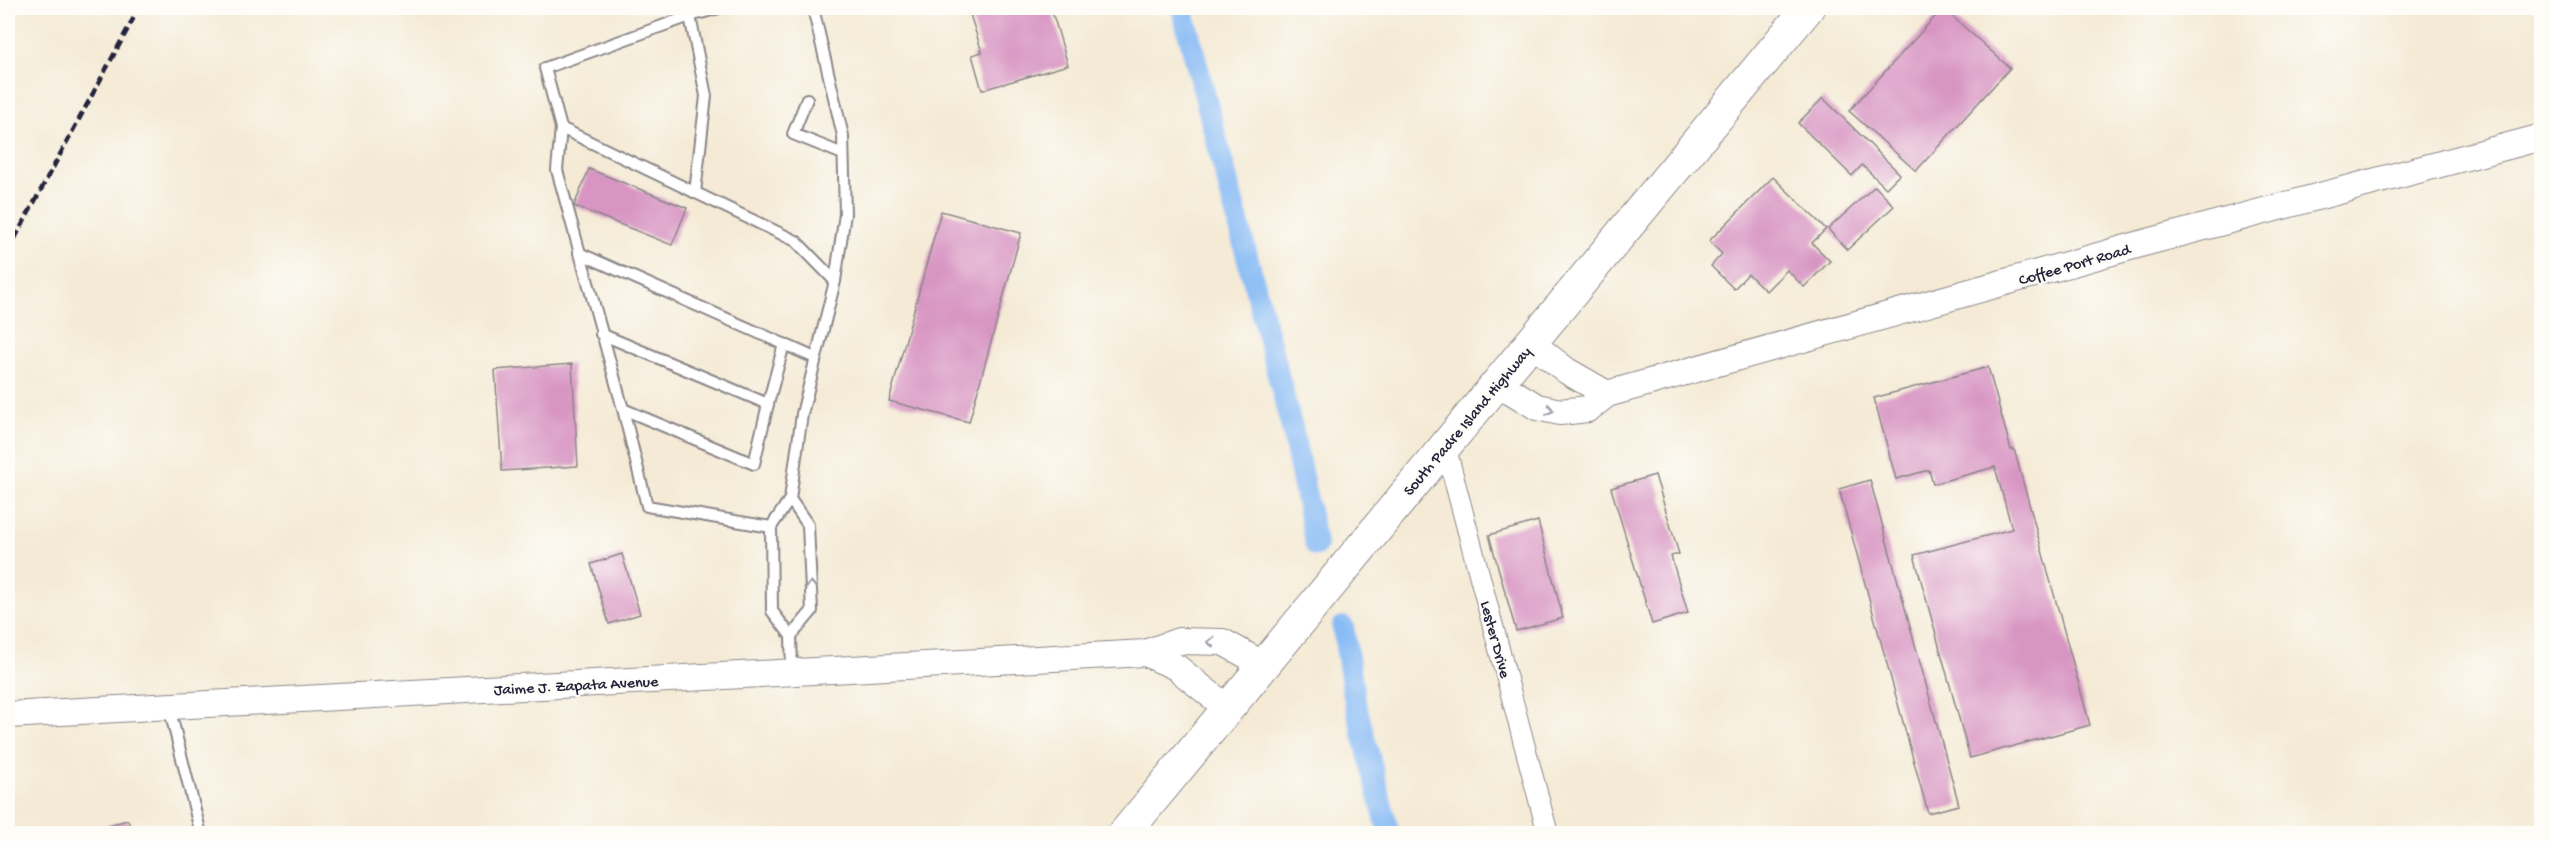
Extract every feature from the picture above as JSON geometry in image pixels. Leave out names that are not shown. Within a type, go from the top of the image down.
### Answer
[{"type":"main road","name":"South Padre Island Highway","points":[[1124,834],[1808,8]]},
{"type":"street","name":"Coffee Port Road","points":[[1498,383],[1537,407],[1560,412],[1588,410],[1607,393],[2156,240],[2541,137]]},
{"type":"street","points":[[1531,343],[1567,371],[1607,393]]},
{"type":"street","name":"Lester Drive","points":[[1445,445],[1548,834]]},
{"type":"street","name":"Jaime J. Zapata Avenue","points":[[8,715],[1145,653],[1179,641],[1223,642],[1264,664]]},
{"type":"street","name":"Jaime J. Zapata Avenue","points":[[1145,653],[1176,667],[1227,708]]},
{"type":"lane","points":[[719,8],[690,16],[545,68],[561,128],[556,171],[600,334],[623,409],[647,506],[771,527]]},
{"type":"lane","points":[[792,636],[772,611],[771,527],[790,500],[802,414],[835,281],[844,214],[843,135],[813,8]]},
{"type":"lane","points":[[690,16],[706,96],[695,193]]},
{"type":"lane","points":[[807,99],[793,134],[843,154]]},
{"type":"lane","points":[[561,128],[796,242],[835,281]]},
{"type":"lane","points":[[579,253],[815,358]]},
{"type":"lane","points":[[600,334],[768,404]]},
{"type":"lane","points":[[623,409],[754,464],[784,344]]},
{"type":"lane","points":[[790,500],[808,525],[812,611],[792,636],[792,672]]},
{"type":"lane","points":[[169,707],[201,834]]},
{"type":"building","points":[[968,8],[1051,8],[1068,65],[982,90],[972,55],[982,52]]},
{"type":"building","points":[[1943,8],[2010,68],[1916,171],[1849,111]]},
{"type":"building","points":[[1823,98],[1900,174],[1886,188],[1862,165],[1852,176],[1798,123]]},
{"type":"building","points":[[589,169],[687,208],[672,245],[574,206]]},
{"type":"building","points":[[1773,177],[1826,229],[1812,243],[1830,261],[1804,287],[1787,270],[1766,291],[1748,274],[1734,289],[1711,266],[1722,254],[1709,241]]},
{"type":"building","points":[[1875,186],[1894,206],[1847,250],[1828,229]]},
{"type":"building","points":[[941,211],[1021,233],[969,422],[889,401]]},
{"type":"building","points":[[572,364],[578,466],[502,471],[495,370]]},
{"type":"building","points":[[1988,367],[2011,450],[2014,449],[2090,725],[1970,758],[1914,555],[2012,529],[1995,467],[1933,484],[1929,470],[1896,479],[1874,398]]},
{"type":"building","points":[[1655,475],[1679,554],[1671,556],[1688,613],[1652,624],[1611,488]]},
{"type":"building","points":[[1870,480],[1959,805],[1928,813],[1839,489]]},
{"type":"building","points":[[1538,521],[1563,618],[1516,631],[1489,535]]},
{"type":"building","points":[[622,554],[640,614],[609,624],[591,564]]},
{"type":"building","points":[[128,820],[132,834],[97,834],[96,828]]},
{"type":"waterway","points":[[1182,8],[1292,428],[1316,545]]},
{"type":"waterway","points":[[1343,627],[1355,702],[1389,834]]},
{"type":"railway","points":[[8,251],[139,8]]}]
